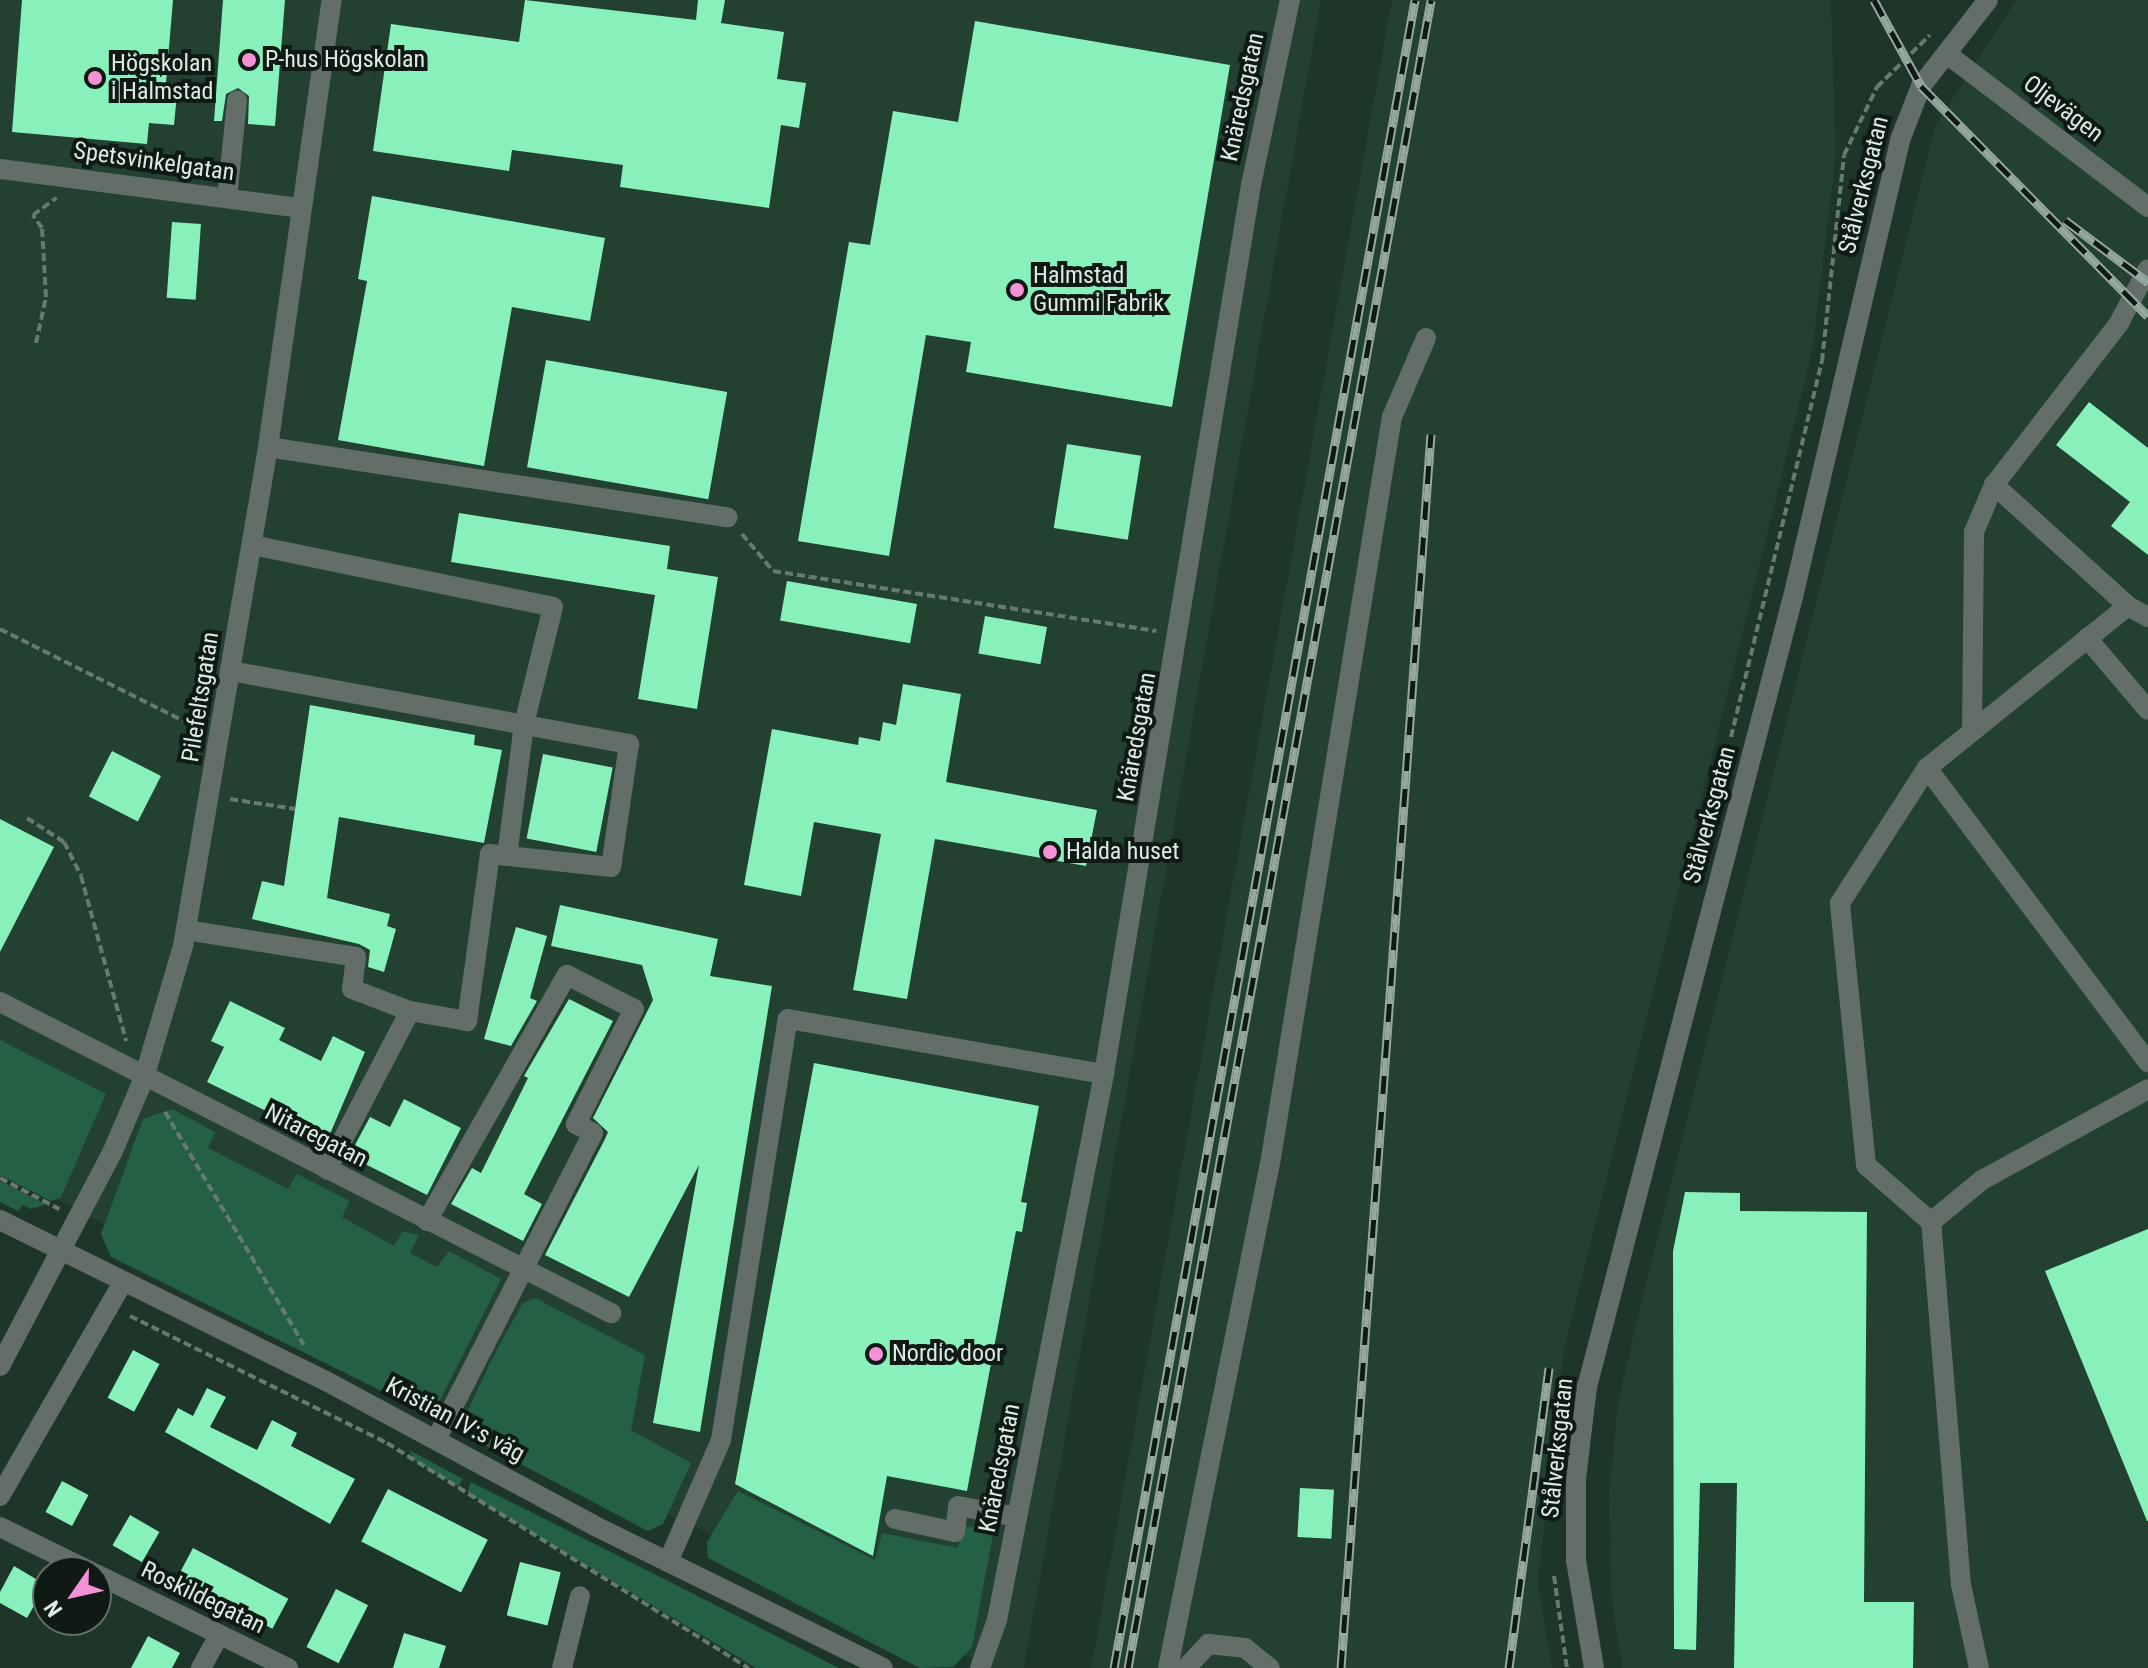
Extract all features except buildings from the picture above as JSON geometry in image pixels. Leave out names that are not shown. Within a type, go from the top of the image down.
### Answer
[{"type":"street","name":"Pilefeltsgatan","points":[[0,1366],[63,1251],[144,1078],[186,930],[268,447],[332,0]]},
{"type":"street","name":"Knäredsgatan","points":[[980,1668],[997,1620],[1104,1074],[1181,635],[1251,185],[1290,0]]},
{"type":"street","name":"Stålverksgatan","points":[[1594,1668],[1576,1560],[1576,1479],[1587,1387],[1793,597],[1900,140],[1921,86],[1988,0]]},
{"type":"street","name":"Oljevägen","points":[[1947,54],[2148,207]]},
{"type":"street","points":[[227,198],[237,101]]},
{"type":"street","name":"Spetsvinkelgatan","points":[[0,169],[301,208]]},
{"type":"street","points":[[1972,729],[1974,532],[1994,485],[2119,323],[2148,269]]},
{"type":"street","points":[[1168,1668],[1271,1158],[1392,417],[1426,338]]},
{"type":"street","points":[[268,447],[728,517]]},
{"type":"street","points":[[1994,485],[2128,606],[2148,617]]},
{"type":"street","points":[[252,545],[553,607],[524,724],[507,856]]},
{"type":"street","points":[[1979,1668],[1961,1585],[1931,1222],[1866,1165],[1840,903],[1927,768],[2128,606]]},
{"type":"street","points":[[2087,638],[2148,710]]},
{"type":"street","points":[[186,930],[356,957],[352,989],[410,1011],[467,1021],[490,854],[611,867],[629,744],[231,671]]},
{"type":"street","points":[[1927,768],[2148,1062]]},
{"type":"street","points":[[427,1221],[567,975],[634,1009],[576,1124],[593,1133],[437,1438]]},
{"type":"street","name":"Nitaregatan","points":[[0,1002],[144,1078],[611,1313]]},
{"type":"street","points":[[327,1170],[410,1011]]},
{"type":"street","points":[[668,1562],[721,1440],[788,1019],[1104,1074]]},
{"type":"street","points":[[1931,1222],[1982,1180],[2148,1089]]},
{"type":"street","name":"Kristian IV:s väg","points":[[0,1220],[437,1438],[668,1562],[883,1668]]},
{"type":"street","points":[[0,1496],[123,1282]]},
{"type":"street","points":[[895,1519],[955,1532],[958,1506],[1017,1517]]},
{"type":"street","name":"Roskildegatan","points":[[0,1527],[59,1556]]},
{"type":"street","name":"Roskildegatan","points":[[112,1582],[288,1668]]},
{"type":"street","points":[[562,1668],[580,1596]]},
{"type":"street","points":[[201,1668],[219,1635]]},
{"type":"street","points":[[1186,1668],[1208,1644],[1245,1648],[1270,1668]]},
{"type":"path","points":[[36,343],[46,297],[42,228],[33,215],[56,198],[69,177]]},
{"type":"path","points":[[728,517],[773,571],[1181,635]]},
{"type":"path","points":[[0,629],[220,740]]},
{"type":"path","points":[[211,796],[295,809]]},
{"type":"path","points":[[0,1178],[78,1220]]},
{"type":"path","points":[[110,1306],[387,1443],[749,1668]]},
{"type":"shaded area","points":[[0,0],[1321,0],[1024,1668],[991,1668],[494,1431],[0,1169]]},
{"type":"shaded area","points":[[1392,0],[1831,0],[1836,155],[1812,353],[1564,1350],[1538,1582],[1552,1668],[1091,1668]]},
{"type":"shaded area","points":[[2016,0],[2148,0],[2148,1668],[1622,1668],[1612,1604],[1609,1497],[1618,1402],[1640,1308],[1935,126]]},
{"type":"green space","points":[[0,1040],[106,1094],[61,1197],[51,1201],[0,1175]]},
{"type":"green space","points":[[172,1109],[215,1132],[208,1148],[288,1189],[297,1174],[350,1201],[342,1217],[394,1246],[403,1231],[419,1235],[410,1253],[437,1267],[449,1251],[501,1279],[432,1416],[111,1257],[101,1234],[143,1119]]},
{"type":"green space","points":[[0,1181],[45,1205],[31,1209],[23,1205],[18,1211],[0,1202]]},
{"type":"green space","points":[[535,1298],[645,1355],[631,1430],[691,1463],[663,1524],[648,1531],[465,1435],[462,1423],[492,1359],[522,1304]]},
{"type":"green space","points":[[409,1450],[463,1479],[458,1487],[415,1461]]},
{"type":"green space","points":[[471,1482],[839,1668],[756,1668],[467,1493]]},
{"type":"green space","points":[[738,1491],[875,1560],[882,1533],[958,1548],[963,1526],[994,1529],[972,1647],[953,1667],[920,1668],[708,1558],[707,1542]]},
{"type":"railway","points":[[1114,1668],[1415,0]]},
{"type":"railway","points":[[1128,1668],[1431,0]]},
{"type":"railway","points":[[1874,0],[1921,86],[2148,316]]},
{"type":"railway","points":[[2065,220],[2148,282]]},
{"type":"railway","points":[[1341,1668],[1431,434]]},
{"type":"railway","points":[[1509,1668],[1549,1368]]},
{"type":"place","name":"P-hus Högskolan","points":[[249,60]]},
{"type":"place","name":"Högskolan i Halmstad","points":[[95,78]]},
{"type":"place","name":"Halmstad Gummi Fabrik","points":[[1017,290]]},
{"type":"place","name":"Halda huset","points":[[1050,852]]},
{"type":"place","name":"Nordic door","points":[[876,1354]]}]
